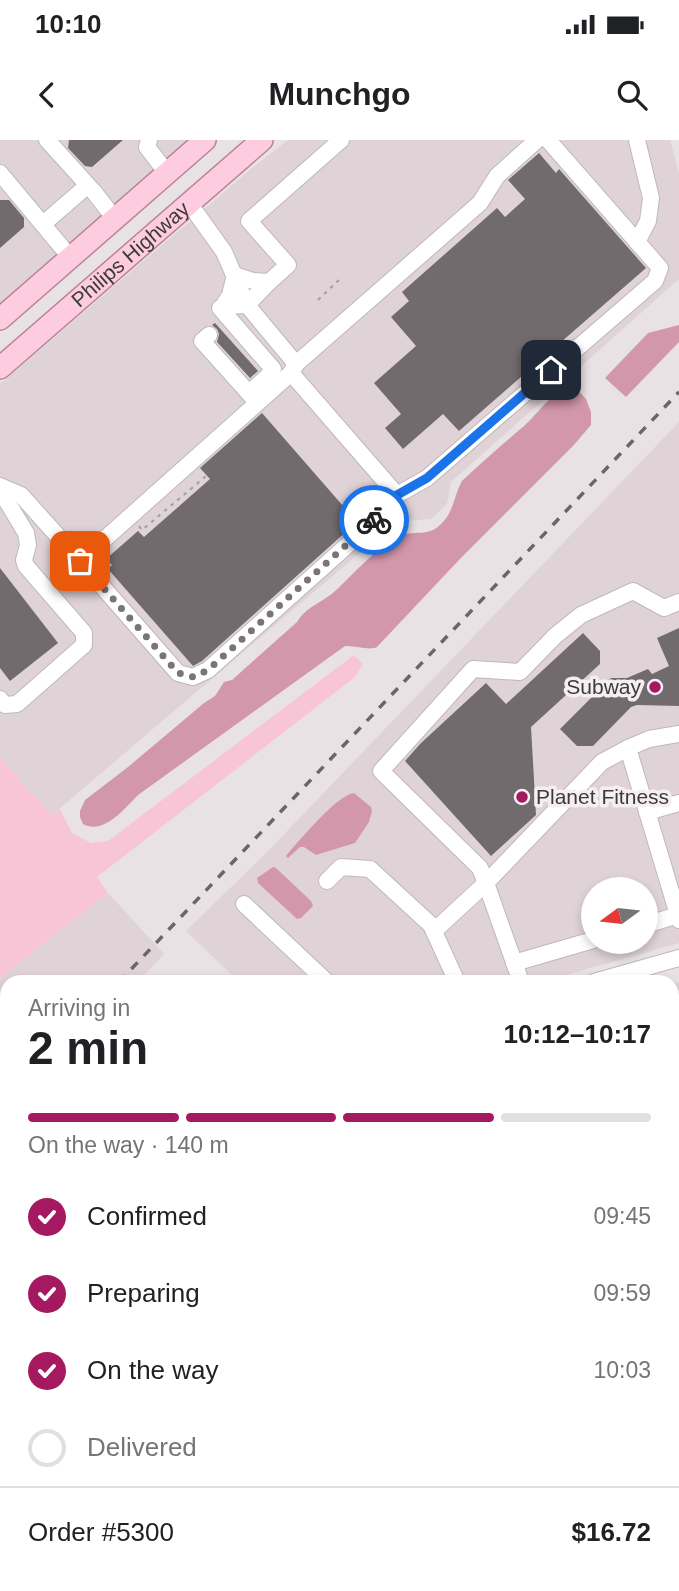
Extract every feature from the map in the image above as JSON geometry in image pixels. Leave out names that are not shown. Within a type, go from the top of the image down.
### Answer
[{"type":"main road","name":"Philips Highway","points":[[0,319],[205,140]]},
{"type":"main road","name":"Philips Highway","points":[[0,368],[262,140]]},
{"type":"main road","points":[[167,173],[189,203]]},
{"type":"street","points":[[47,140],[115,219]]},
{"type":"street","points":[[149,140],[148,147],[167,173]]},
{"type":"street","points":[[235,275],[230,295],[223,306],[247,305],[288,265],[249,221],[341,140]]},
{"type":"street","points":[[80,561],[253,398],[293,368],[480,202],[497,176],[537,140]]},
{"type":"street","points":[[0,488],[21,495],[178,673],[193,677],[208,670],[370,525],[397,495],[427,478],[655,281],[660,268],[548,140]]},
{"type":"street","points":[[637,140],[651,198],[648,221],[638,242]]},
{"type":"street","points":[[0,173],[70,257]]},
{"type":"street","points":[[43,224],[87,186]]},
{"type":"street","points":[[189,203],[224,252],[247,305],[293,368],[397,495]]},
{"type":"street","points":[[235,275],[253,281],[269,282]]},
{"type":"street","points":[[219,322],[273,369],[253,398],[202,341],[219,322]]},
{"type":"street","points":[[0,488],[26,533],[26,565],[85,637],[84,645],[16,704],[5,705],[0,699]]},
{"type":"street","points":[[518,975],[480,868],[381,771],[473,669],[520,672],[555,636],[581,615],[633,591],[664,608],[679,602]]},
{"type":"street","points":[[434,931],[486,883],[603,762],[649,739],[679,734]]},
{"type":"street","points":[[628,748],[679,917],[658,922]]},
{"type":"street","points":[[646,812],[679,803]]},
{"type":"street","points":[[327,881],[341,867],[370,869],[431,925],[454,975]]},
{"type":"street","points":[[244,904],[320,975]]},
{"type":"street","points":[[514,963],[581,943]]},
{"type":"street","points":[[638,975],[679,958]]},
{"type":"path","points":[[318,300],[341,278]]},
{"type":"path","points":[[135,522],[142,530],[205,477],[200,471]]},
{"type":"shaded area","points":[[0,140],[190,140],[0,305]]},
{"type":"shaded area","points":[[288,140],[670,140],[679,174],[679,279],[451,482],[447,504],[431,519],[396,522],[52,815],[0,758],[0,384]]},
{"type":"shaded area","points":[[679,325],[679,342],[626,397],[605,378],[648,333]]},
{"type":"shaded area","points":[[570,386],[576,388],[586,399],[591,412],[591,425],[377,647],[345,646],[138,795],[113,819],[98,826],[83,824],[80,811],[85,800],[215,696],[224,682],[232,680],[305,612],[334,592],[391,541],[406,534],[436,528],[449,514],[462,481],[551,398]]},
{"type":"shaded area","points":[[679,422],[679,943],[658,949],[658,877],[581,877],[581,954],[640,954],[566,975],[232,975],[186,931],[268,851]]},
{"type":"shaded area","points":[[354,655],[363,664],[355,677],[97,877],[108,893],[4,975],[0,975],[0,758],[52,815],[60,809],[72,833],[91,843],[108,841]]},
{"type":"shaded area","points":[[354,793],[371,807],[372,811],[369,822],[355,843],[316,855],[300,847],[288,858],[286,856],[330,809],[347,795]]},
{"type":"shaded area","points":[[273,867],[311,901],[313,906],[301,918],[297,919],[258,883],[257,878]]},
{"type":"shaded area","points":[[108,893],[164,954],[144,975],[4,975]]},
{"type":"building","points":[[69,140],[123,140],[92,167],[85,166],[68,148]]},
{"type":"building","points":[[539,153],[556,173],[559,169],[646,268],[459,431],[443,414],[403,449],[385,428],[401,414],[374,383],[416,346],[391,317],[409,301],[402,292],[497,208],[505,217],[525,199],[508,180]]},
{"type":"building","points":[[0,200],[9,200],[24,218],[24,227],[0,248]]},
{"type":"building","points":[[215,323],[258,371],[250,378],[217,342],[219,334],[212,325]]},
{"type":"building","points":[[262,413],[357,522],[202,661],[193,666],[108,569],[112,565],[106,559],[138,531],[144,537],[210,479],[200,468]]},
{"type":"building","points":[[0,568],[58,643],[10,681],[0,668]]},
{"type":"building","points":[[679,628],[679,706],[631,707],[593,746],[577,746],[560,729],[611,678],[627,678],[648,669],[652,674],[669,666],[657,638]]},
{"type":"building","points":[[583,633],[600,651],[600,664],[531,727],[536,815],[491,856],[405,761],[486,683],[506,704]]},
{"type":"railway","points":[[126,975],[679,392]]},
{"type":"way so far","points":[[80,561],[178,673],[193,677],[208,670],[374,520]]},
{"type":"place","name":"Subway","points":[[655,687]]},
{"type":"place","name":"Planet Fitness","points":[[522,797]]},
{"type":"route","points":[[374,520],[397,495],[427,478],[551,370]]}]
